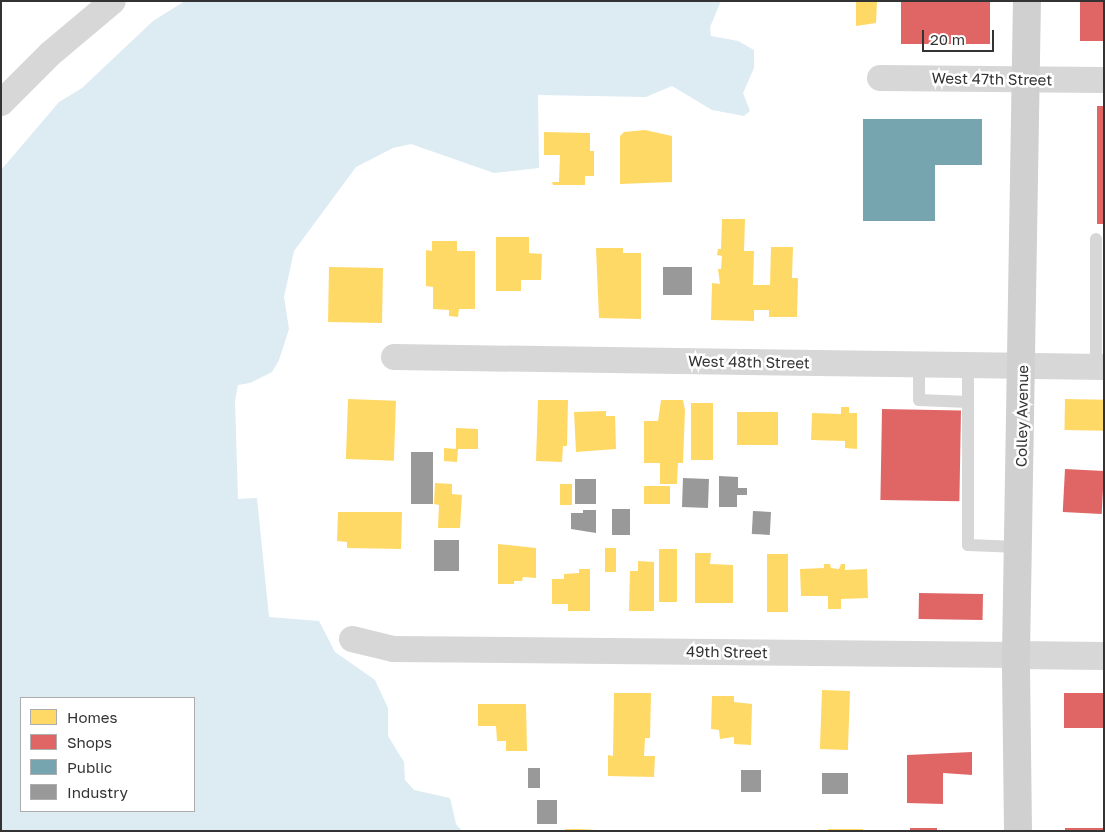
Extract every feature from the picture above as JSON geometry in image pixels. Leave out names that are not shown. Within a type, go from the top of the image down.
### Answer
[{"type":"main road","name":"Colley Avenue","points":[[1018,831],[1016,655],[1023,366],[1028,1]]},
{"type":"street","points":[[1,103],[50,54],[113,1]]},
{"type":"street","name":"West 47th Street","points":[[880,78],[1104,80]]},
{"type":"street","name":"West 48th Street","points":[[394,356],[1100,367]]},
{"type":"street","name":"49th Street","points":[[352,639],[393,649],[1104,656]]},
{"type":"lane","points":[[1096,238],[1100,367]]},
{"type":"lane","points":[[919,364],[920,400],[968,402]]},
{"type":"lane","points":[[968,364],[968,545],[1019,547]]},
{"type":"shaded area","points":[[185,1],[721,1],[710,27],[711,36],[738,41],[754,50],[754,68],[743,93],[750,111],[744,116],[712,110],[672,86],[646,97],[538,95],[539,168],[494,173],[411,144],[393,148],[356,167],[294,251],[284,297],[289,329],[279,360],[272,372],[250,383],[238,385],[235,400],[238,499],[257,498],[269,617],[319,621],[335,652],[375,680],[388,708],[388,736],[404,762],[405,780],[414,790],[450,798],[456,824],[462,831],[1,831],[1,170],[59,102],[82,88],[153,21]]},
{"type":"building: Homes","points":[[856,1],[877,1],[876,23],[856,26]]},
{"type":"building: Homes","points":[[645,130],[672,136],[672,182],[620,184],[620,136],[624,132]]},
{"type":"building: Homes","points":[[544,132],[590,133],[590,151],[594,151],[594,176],[585,176],[585,185],[553,185],[552,182],[559,182],[560,155],[544,155]]},
{"type":"building: Homes","points":[[722,219],[745,219],[744,251],[754,251],[753,285],[770,285],[771,247],[793,247],[792,278],[798,278],[797,317],[769,317],[769,310],[754,310],[754,321],[711,320],[712,283],[720,284],[718,269],[721,269],[722,256],[717,255],[718,249],[721,249]]},
{"type":"building: Homes","points":[[496,237],[529,237],[529,253],[542,254],[541,280],[521,280],[521,291],[496,291]]},
{"type":"building: Homes","points":[[432,241],[457,241],[457,251],[475,251],[475,309],[459,309],[458,317],[449,316],[449,310],[433,309],[433,287],[426,286],[426,250],[432,251]]},
{"type":"building: Homes","points":[[596,248],[623,248],[623,253],[641,253],[641,319],[599,318]]},
{"type":"building: Homes","points":[[329,267],[383,268],[382,323],[328,322]]},
{"type":"building: Homes","points":[[348,399],[396,401],[394,461],[346,459]]},
{"type":"building: Homes","points":[[1065,399],[1104,400],[1103,431],[1064,430]]},
{"type":"building: Homes","points":[[538,400],[568,400],[567,446],[563,446],[562,462],[536,461]]},
{"type":"building: Homes","points":[[661,400],[683,400],[685,410],[683,463],[678,463],[677,484],[660,484],[660,463],[644,463],[644,421],[658,421]]},
{"type":"building: Homes","points":[[691,403],[713,403],[713,460],[691,460]]},
{"type":"building: Homes","points":[[841,407],[849,407],[849,413],[857,413],[857,449],[845,448],[845,441],[811,440],[812,413],[841,414]]},
{"type":"building: Homes","points":[[606,411],[606,416],[615,416],[616,449],[576,452],[574,412]]},
{"type":"building: Homes","points":[[737,412],[778,412],[778,445],[737,445]]},
{"type":"building: Homes","points":[[456,428],[478,429],[478,449],[458,449],[457,462],[444,461],[444,448],[456,449]]},
{"type":"building: Homes","points":[[435,483],[452,484],[452,494],[462,495],[460,528],[438,528],[439,505],[434,504]]},
{"type":"building: Homes","points":[[560,484],[572,484],[572,505],[560,505]]},
{"type":"building: Homes","points":[[644,486],[670,486],[670,504],[644,504]]},
{"type":"building: Homes","points":[[338,512],[402,512],[401,549],[347,548],[347,542],[337,541]]},
{"type":"building: Homes","points":[[498,544],[536,548],[536,578],[523,577],[522,581],[514,581],[514,584],[498,584]]},
{"type":"building: Homes","points":[[605,548],[616,548],[616,572],[605,572]]},
{"type":"building: Homes","points":[[659,549],[677,549],[677,602],[659,602]]},
{"type":"building: Homes","points":[[695,553],[711,553],[710,564],[733,565],[733,603],[695,603]]},
{"type":"building: Homes","points":[[767,554],[788,554],[788,612],[767,612]]},
{"type":"building: Homes","points":[[638,561],[654,562],[654,611],[629,611],[630,571],[638,571]]},
{"type":"building: Homes","points":[[824,564],[830,564],[831,568],[839,569],[841,564],[845,564],[845,570],[867,569],[868,598],[841,599],[841,609],[828,609],[828,596],[801,596],[800,569],[824,568]]},
{"type":"building: Homes","points":[[579,569],[590,569],[590,611],[568,611],[568,604],[552,604],[552,579],[564,579],[564,574],[579,573]]},
{"type":"building: Homes","points":[[822,690],[850,691],[848,750],[820,749]]},
{"type":"building: Homes","points":[[614,693],[651,693],[650,738],[645,738],[644,756],[655,756],[654,777],[608,776],[608,755],[613,756]]},
{"type":"building: Homes","points":[[712,696],[734,696],[734,702],[752,704],[751,745],[734,744],[734,737],[720,739],[719,730],[711,729]]},
{"type":"building: Homes","points":[[478,704],[526,704],[527,751],[506,751],[506,741],[497,741],[496,726],[478,726]]},
{"type":"building: Homes","points":[[565,829],[596,829],[565,831]]},
{"type":"building: Homes","points":[[828,829],[863,829],[863,831],[828,831]]},
{"type":"building: Shops","points":[[901,1],[990,1],[990,44],[901,44]]},
{"type":"building: Shops","points":[[1080,1],[1104,1],[1104,41],[1080,41]]},
{"type":"building: Shops","points":[[1097,106],[1104,106],[1104,224],[1097,224]]},
{"type":"building: Shops","points":[[882,409],[961,410],[959,501],[880,500]]},
{"type":"building: Shops","points":[[1065,469],[1104,471],[1102,514],[1063,512]]},
{"type":"building: Shops","points":[[919,593],[983,594],[983,620],[919,619]]},
{"type":"building: Shops","points":[[1064,693],[1104,693],[1104,728],[1064,728]]},
{"type":"building: Shops","points":[[972,752],[972,775],[943,773],[943,804],[907,803],[907,755]]},
{"type":"building: Shops","points":[[910,828],[937,828],[937,831],[910,831]]},
{"type":"building: Shops","points":[[1065,828],[1104,828],[1104,831],[1065,831]]},
{"type":"building: Public","points":[[863,119],[982,119],[982,165],[935,165],[935,221],[863,221]]},
{"type":"building: Industry","points":[[663,267],[692,267],[692,295],[663,295]]},
{"type":"building: Industry","points":[[411,452],[433,452],[433,504],[411,504]]},
{"type":"building: Industry","points":[[719,476],[738,477],[738,488],[747,488],[747,495],[737,495],[737,507],[719,507]]},
{"type":"building: Industry","points":[[683,478],[709,479],[708,508],[682,507]]},
{"type":"building: Industry","points":[[575,479],[596,479],[596,504],[575,504]]},
{"type":"building: Industry","points":[[612,509],[630,509],[630,535],[612,535]]},
{"type":"building: Industry","points":[[583,510],[596,510],[596,533],[571,529],[571,513],[583,513]]},
{"type":"building: Industry","points":[[753,511],[771,512],[770,535],[752,534]]},
{"type":"building: Industry","points":[[434,540],[459,540],[459,571],[434,571]]},
{"type":"building: Industry","points":[[528,768],[540,768],[540,788],[528,788]]},
{"type":"building: Industry","points":[[741,770],[761,770],[761,792],[741,792]]},
{"type":"building: Industry","points":[[822,773],[848,773],[848,794],[822,794]]},
{"type":"building: Industry","points":[[537,800],[557,800],[557,824],[537,824]]}]
